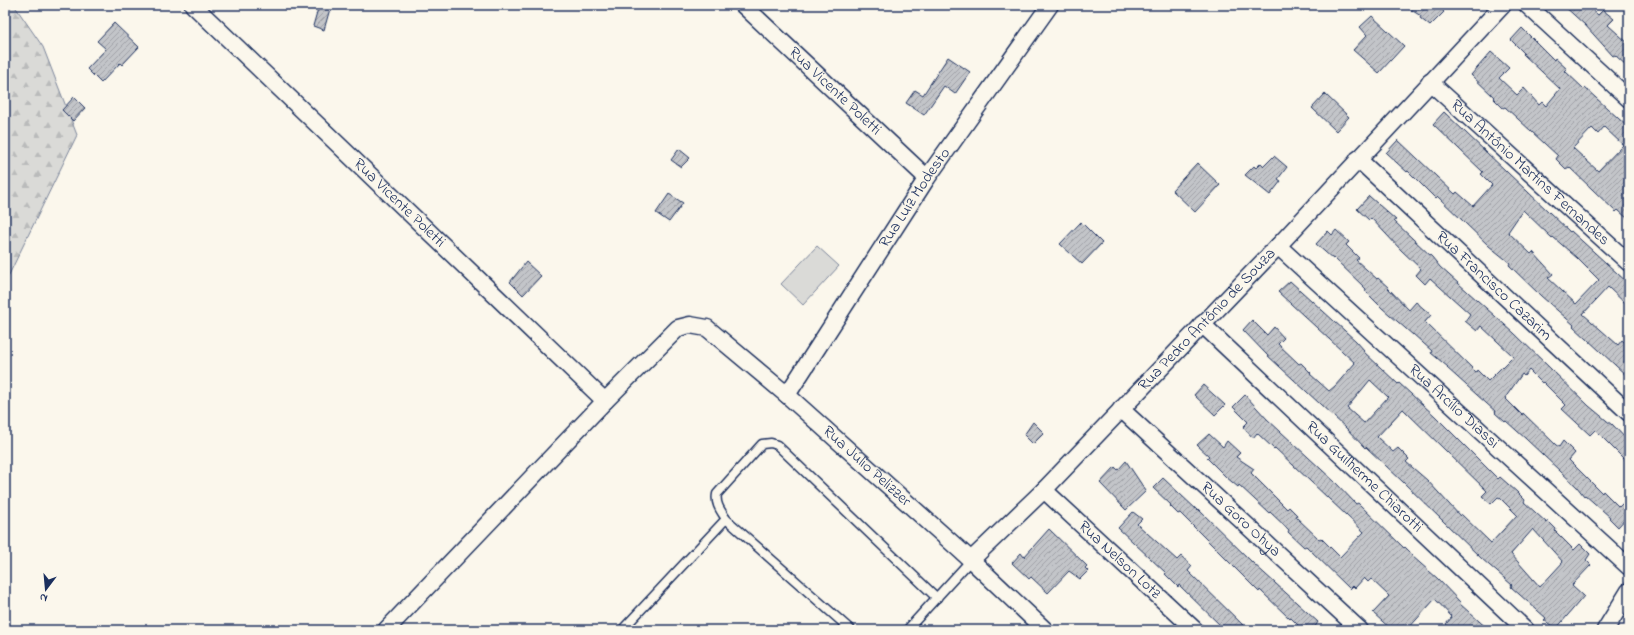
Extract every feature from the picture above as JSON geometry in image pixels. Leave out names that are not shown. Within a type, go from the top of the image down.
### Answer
[{"type":"street","name":"Rua Vicente Poletti","points":[[193,5],[605,401]]},
{"type":"street","name":"Rua Vicente Poletti","points":[[743,5],[927,178]]},
{"type":"street","name":"Rua Luíz Modesto","points":[[787,395],[927,178],[1050,5]]},
{"type":"street","name":"Rua Pedro Antônio de Souza","points":[[971,560],[1044,490],[1122,409],[1278,246],[1503,5]]},
{"type":"street","points":[[1527,5],[1629,99]]},
{"type":"street","name":"Rua Antônio Martins Fernandes","points":[[1430,82],[1629,263]]},
{"type":"street","name":"Rua Francisco Cazarim","points":[[1358,159],[1629,413]]},
{"type":"street","name":"Rua Arcílio Diassi","points":[[1278,246],[1629,567]]},
{"type":"street","name":"Rua Guilherme Chiarotti","points":[[1202,324],[1526,630]]},
{"type":"street","name":"Rua Júlio Pelizzer","points":[[605,401],[678,328],[690,325],[707,328],[787,395],[971,560],[1045,630]]},
{"type":"street","points":[[386,630],[605,401]]},
{"type":"street","name":"Rua Goro Ohya","points":[[1122,409],[1360,630]]},
{"type":"street","name":"Rua Nelson Lotz","points":[[1044,490],[1195,630]]},
{"type":"street","points":[[1605,630],[1629,591]]},
{"type":"lane","points":[[851,630],[726,519],[716,500],[717,494],[762,444],[771,443],[777,445],[936,598]]},
{"type":"lane","points":[[622,630],[726,519]]},
{"type":"lane","name":"Rua Pedro Antônio de Souza","points":[[907,630],[971,560]]},
{"type":"green space","points":[[5,5],[14,5],[43,47],[77,135],[5,283]]},
{"type":"green space","points":[[817,246],[839,266],[803,305],[781,284]]},
{"type":"building","points":[[319,5],[331,5],[324,30],[313,26]]},
{"type":"building","points":[[1403,5],[1437,5],[1444,12],[1430,26],[1420,18],[1421,16]]},
{"type":"building","points":[[1563,5],[1587,5],[1598,15],[1603,10],[1614,19],[1608,25],[1629,44],[1629,68],[1615,55],[1613,56],[1585,25]]},
{"type":"building","points":[[1372,16],[1404,46],[1379,73],[1353,50],[1367,35],[1360,27]]},
{"type":"building","points":[[114,23],[139,47],[122,65],[120,63],[101,83],[87,69],[106,49],[97,41]]},
{"type":"building","points":[[1522,28],[1554,60],[1555,58],[1567,69],[1565,71],[1584,89],[1585,88],[1629,128],[1629,220],[1618,210],[1616,212],[1569,167],[1566,169],[1556,159],[1558,156],[1505,107],[1503,108],[1471,75],[1491,52],[1509,68],[1499,78],[1517,95],[1524,88],[1539,105],[1542,102],[1546,106],[1560,89],[1523,54],[1524,53],[1511,40]],"holes":[[[1604,127],[1623,145],[1598,171],[1573,148],[1592,128],[1598,134]]]},
{"type":"building","points":[[948,57],[970,72],[955,94],[944,86],[924,115],[906,103],[915,90],[923,95]]},
{"type":"building","points":[[1325,94],[1349,117],[1336,131],[1312,108]]},
{"type":"building","points":[[74,97],[85,108],[73,121],[62,110]]},
{"type":"building","points":[[1444,112],[1570,232],[1571,231],[1629,284],[1629,307],[1608,287],[1583,314],[1618,345],[1622,340],[1629,346],[1629,378],[1573,326],[1574,325],[1541,296],[1509,265],[1510,263],[1489,246],[1438,197],[1436,199],[1408,171],[1407,172],[1386,153],[1398,140],[1455,194],[1457,192],[1473,206],[1492,185],[1481,174],[1483,172],[1433,124]],"holes":[[[1523,210],[1552,238],[1553,237],[1577,258],[1599,280],[1576,304],[1548,278],[1553,274],[1533,252],[1531,254],[1508,232]]]},
{"type":"building","points":[[679,149],[690,158],[681,167],[671,160]]},
{"type":"building","points":[[1274,156],[1287,167],[1278,179],[1281,181],[1270,195],[1245,175],[1254,166],[1256,168],[1261,163],[1264,166]]},
{"type":"building","points":[[1197,163],[1220,185],[1195,212],[1172,190]]},
{"type":"building","points":[[669,194],[683,203],[669,222],[656,213]]},
{"type":"building","points":[[1369,196],[1396,220],[1394,221],[1432,257],[1440,267],[1514,333],[1589,406],[1612,424],[1629,442],[1629,464],[1595,430],[1590,435],[1562,409],[1566,405],[1529,370],[1524,376],[1522,374],[1505,398],[1556,445],[1559,447],[1563,441],[1575,453],[1569,460],[1602,493],[1603,491],[1619,507],[1629,497],[1629,515],[1618,527],[1609,518],[1610,517],[1585,495],[1584,496],[1577,487],[1526,439],[1495,413],[1496,412],[1431,353],[1432,351],[1382,308],[1365,291],[1366,289],[1334,258],[1333,259],[1316,244],[1328,231],[1332,235],[1336,230],[1349,242],[1346,245],[1359,258],[1356,260],[1389,288],[1409,310],[1416,302],[1431,315],[1425,322],[1476,372],[1477,370],[1488,381],[1513,356],[1481,326],[1477,331],[1465,321],[1470,314],[1430,278],[1425,284],[1416,275],[1421,269],[1371,218],[1369,220],[1357,209]]},
{"type":"building","points":[[1081,222],[1102,243],[1082,264],[1060,244]]},
{"type":"building","points":[[526,262],[541,276],[523,295],[510,282]]},
{"type":"building","points":[[1290,281],[1356,341],[1364,350],[1363,351],[1398,384],[1399,383],[1435,416],[1498,479],[1500,477],[1547,523],[1548,521],[1556,529],[1555,531],[1574,550],[1580,544],[1590,554],[1586,560],[1591,565],[1572,585],[1584,596],[1556,629],[1544,620],[1546,618],[1511,587],[1512,585],[1482,559],[1403,482],[1267,355],[1243,330],[1252,320],[1267,335],[1274,327],[1284,338],[1278,344],[1299,364],[1301,363],[1311,373],[1310,374],[1329,391],[1335,386],[1355,363],[1278,292]],"holes":[[[1370,380],[1388,397],[1364,423],[1347,408]],[[1403,409],[1487,491],[1482,496],[1491,504],[1498,497],[1500,498],[1517,515],[1491,543],[1461,514],[1460,516],[1427,480],[1406,462],[1409,459],[1398,448],[1393,452],[1377,437]],[[1533,529],[1563,562],[1540,587],[1511,554]]]},
{"type":"building","points":[[1203,385],[1225,405],[1215,415],[1194,395]]},
{"type":"building","points":[[1245,395],[1267,419],[1335,482],[1356,504],[1358,503],[1404,548],[1405,547],[1413,555],[1412,556],[1437,578],[1461,603],[1460,604],[1489,630],[1452,630],[1446,624],[1452,617],[1435,599],[1407,630],[1392,630],[1373,613],[1389,596],[1371,579],[1368,582],[1364,578],[1355,588],[1353,586],[1350,589],[1306,546],[1304,547],[1288,532],[1289,530],[1270,512],[1269,513],[1239,485],[1238,487],[1226,477],[1207,458],[1209,456],[1197,445],[1209,434],[1223,447],[1227,441],[1240,453],[1236,457],[1254,469],[1251,473],[1287,509],[1289,507],[1297,515],[1296,517],[1319,539],[1321,538],[1340,557],[1364,532],[1275,448],[1274,449],[1257,433],[1253,438],[1243,427],[1248,422],[1233,407]]},
{"type":"building","points":[[1033,422],[1044,433],[1033,444],[1024,435]]},
{"type":"building","points":[[1126,461],[1146,491],[1126,510],[1100,483],[1115,467],[1118,470]]},
{"type":"building","points":[[1163,478],[1318,622],[1313,630],[1303,630],[1291,618],[1290,619],[1260,590],[1259,592],[1180,513],[1178,514],[1170,506],[1171,505],[1153,488]]},
{"type":"building","points":[[1133,512],[1142,519],[1137,524],[1177,560],[1181,556],[1192,566],[1188,571],[1248,630],[1225,630],[1179,585],[1178,587],[1165,574],[1166,573],[1118,528]]},
{"type":"building","points":[[1049,529],[1087,566],[1085,568],[1088,571],[1080,579],[1069,571],[1048,593],[1031,577],[1029,579],[1012,563],[1021,553],[1024,557]]}]
